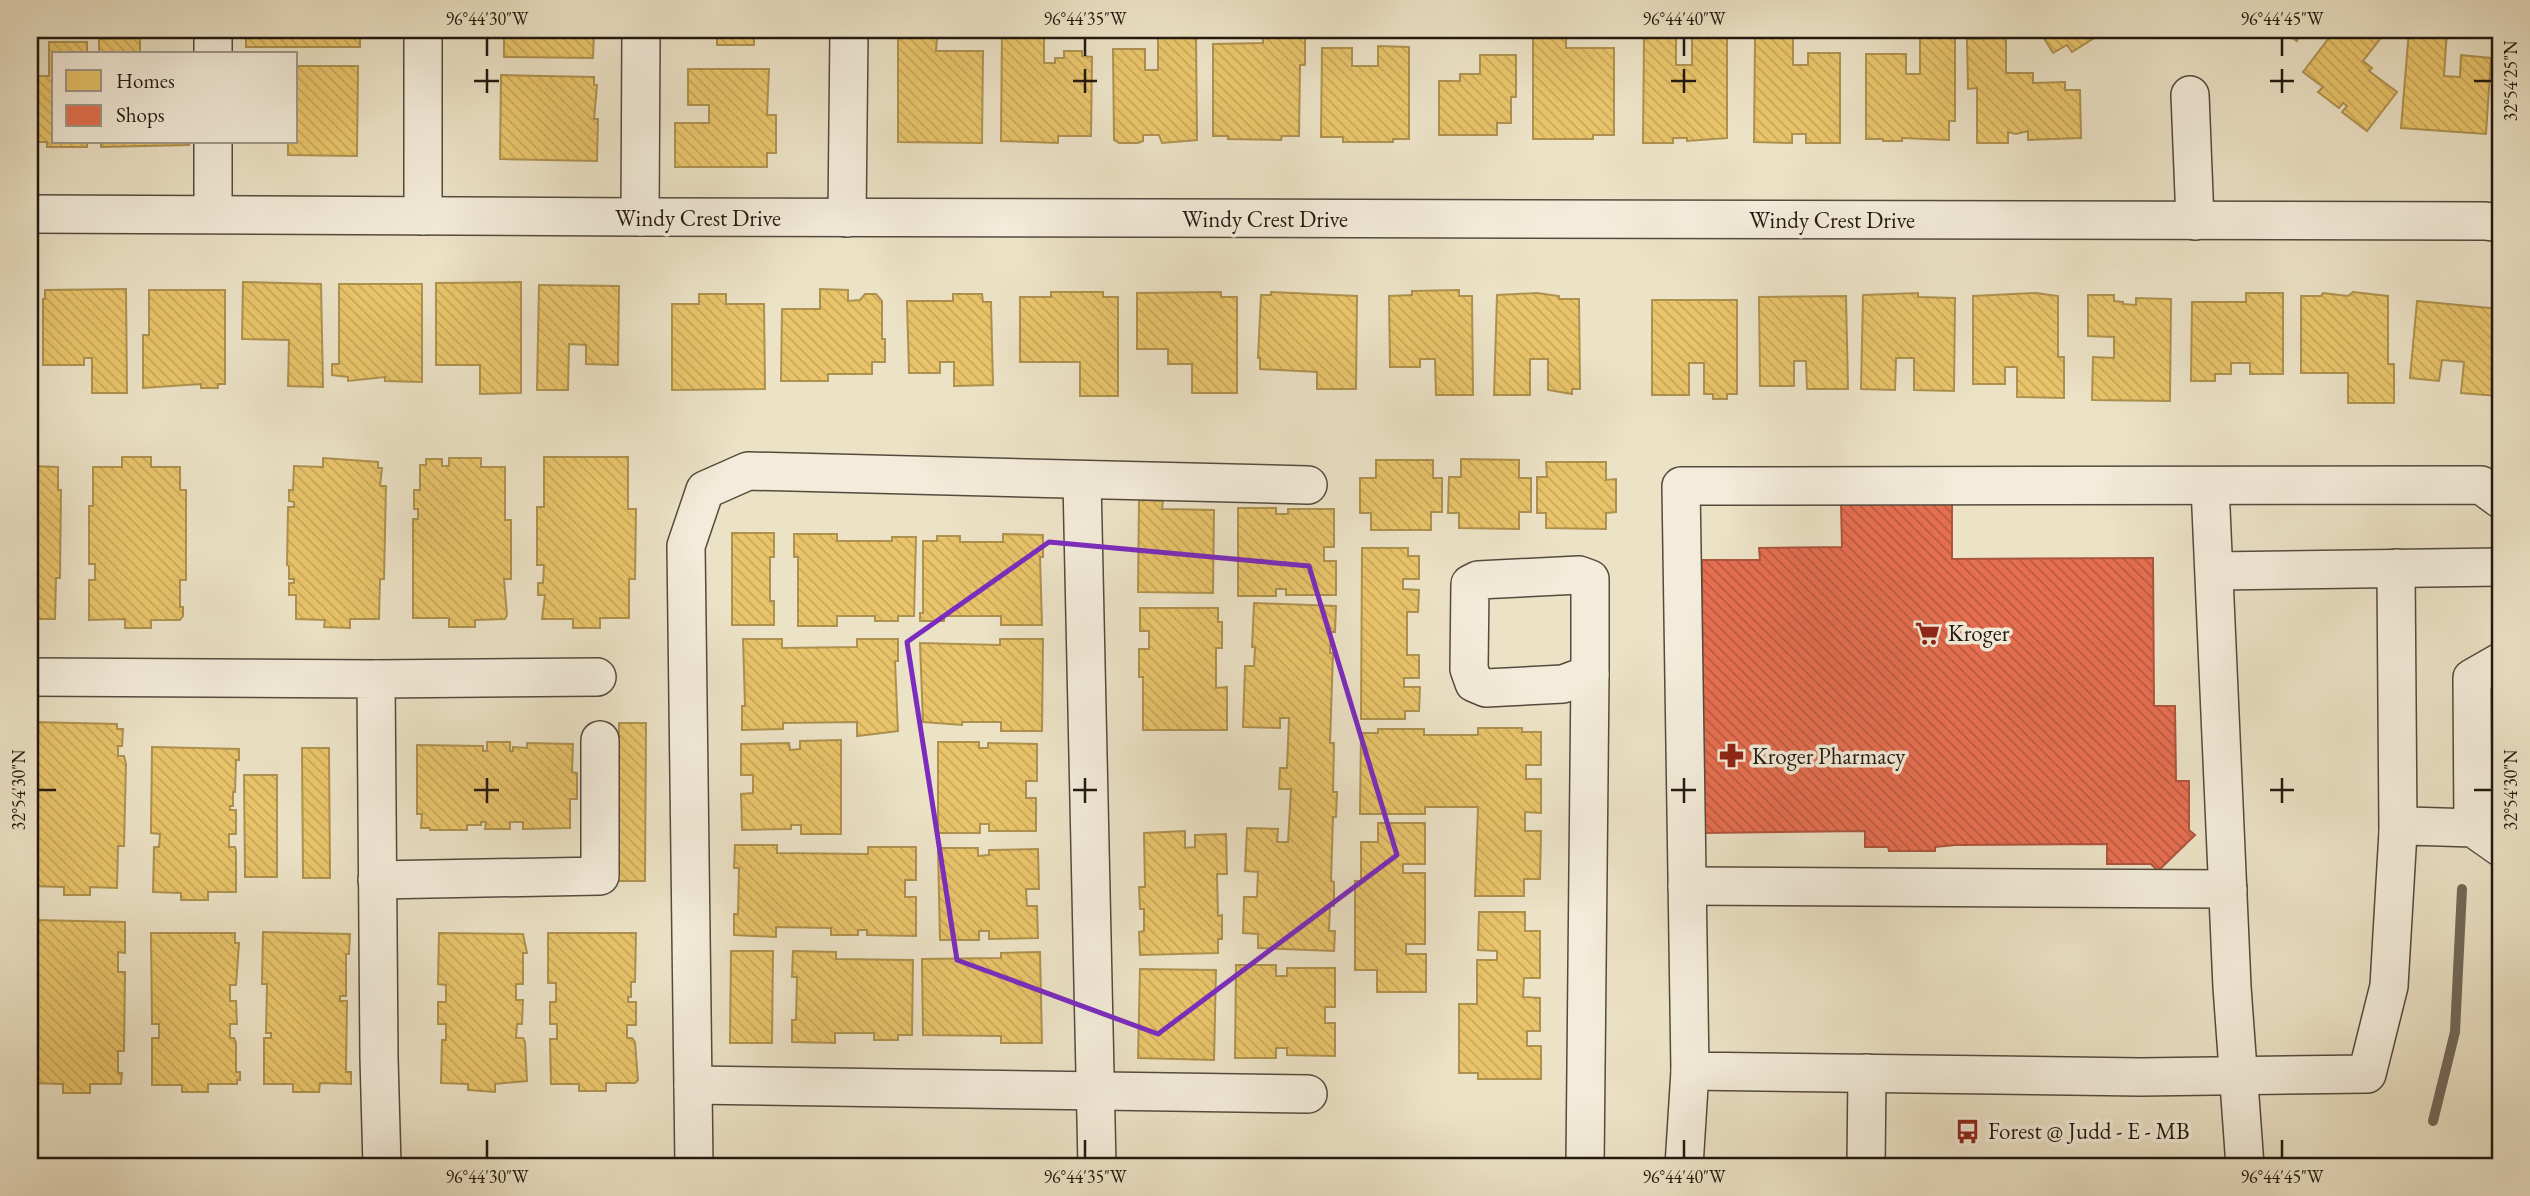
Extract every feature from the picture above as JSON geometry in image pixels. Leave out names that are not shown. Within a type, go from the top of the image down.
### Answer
[{"type":"street","points":[[213,30],[213,52]]},
{"type":"street","points":[[423,30],[423,216]]},
{"type":"street","points":[[640,30],[640,218]]},
{"type":"street","points":[[847,218],[849,30]]},
{"type":"street","points":[[2190,95],[2195,220]]},
{"type":"street","points":[[213,144],[213,214]]},
{"type":"street","name":"Windy Crest Drive","points":[[30,214],[2500,223]]},
{"type":"street","points":[[694,1166],[686,546],[705,490],[748,471],[1308,485]]},
{"type":"street","points":[[1082,481],[1097,1166]]},
{"type":"street","points":[[1684,1166],[1690,1071],[1681,486],[2481,485],[2500,499]]},
{"type":"street","points":[[2210,486],[2237,1074],[2245,1166]]},
{"type":"street","points":[[2215,571],[2500,567]]},
{"type":"street","points":[[1690,1071],[2141,1077],[2367,1074],[2389,986],[2398,832],[2396,568]]},
{"type":"street","points":[[2398,832],[2409,826],[2486,837],[2472,678],[2500,662]]},
{"type":"street","points":[[1585,1166],[1590,674]]},
{"type":"street","points":[[30,677],[597,677]]},
{"type":"street","points":[[376,679],[382,1166]]},
{"type":"street","points":[[377,880],[600,876],[600,740]]},
{"type":"street","points":[[1687,886],[2228,889]]},
{"type":"street","points":[[1866,1166],[1867,1073]]},
{"type":"street","points":[[693,1085],[1308,1094]]},
{"type":"highlighted area","points":[[1049,542],[1309,566],[1397,855],[1158,1034],[957,960],[907,642]]},
{"type":"building: Homes","points":[[246,30],[360,30],[360,47],[246,47]]},
{"type":"building: Homes","points":[[504,30],[594,30],[593,58],[504,57]]},
{"type":"building: Homes","points":[[701,30],[768,30],[768,33],[754,33],[754,45],[717,45],[717,31]]},
{"type":"building: Homes","points":[[898,30],[932,30],[932,38],[937,38],[936,51],[983,51],[982,143],[898,142]]},
{"type":"building: Homes","points":[[1002,30],[1044,30],[1044,63],[1055,63],[1055,58],[1064,58],[1064,51],[1082,51],[1082,56],[1092,57],[1091,136],[1058,136],[1058,143],[1001,141]]},
{"type":"building: Homes","points":[[1263,30],[1305,30],[1305,65],[1300,65],[1299,136],[1282,136],[1281,140],[1228,139],[1228,136],[1213,136],[1213,44],[1263,43]]},
{"type":"building: Homes","points":[[1653,30],[1671,30],[1671,34],[1676,34],[1676,65],[1692,65],[1692,34],[1727,34],[1727,138],[1687,141],[1687,138],[1673,138],[1673,143],[1643,143],[1644,34],[1653,34]]},
{"type":"building: Homes","points":[[1920,30],[1955,30],[1955,121],[1949,121],[1949,140],[1866,139],[1866,54],[1906,54],[1906,74],[1920,74]]},
{"type":"building: Homes","points":[[2039,30],[2107,30],[2072,52],[2067,45],[2053,53]]},
{"type":"building: Homes","points":[[2278,30],[2304,30],[2297,41]]},
{"type":"building: Homes","points":[[2335,30],[2387,30],[2363,61],[2372,68],[2369,71],[2397,92],[2367,131],[2342,112],[2347,106],[2343,103],[2339,108],[2318,92],[2323,87],[2303,72]]},
{"type":"building: Homes","points":[[2409,30],[2447,30],[2444,76],[2460,77],[2461,55],[2491,58],[2486,134],[2401,128]]},
{"type":"building: Homes","points":[[1158,35],[1196,35],[1197,140],[1162,143],[1159,135],[1143,135],[1143,141],[1138,143],[1119,143],[1114,140],[1113,49],[1145,49],[1145,70],[1158,70]]},
{"type":"building: Homes","points":[[1533,36],[1566,36],[1566,48],[1614,48],[1614,135],[1593,135],[1593,139],[1533,139]]},
{"type":"building: Homes","points":[[140,38],[140,52],[99,52],[99,39]]},
{"type":"building: Homes","points":[[1755,38],[1793,38],[1793,65],[1808,65],[1808,53],[1840,53],[1840,143],[1806,143],[1806,134],[1792,134],[1792,143],[1754,142]]},
{"type":"building: Homes","points":[[2006,38],[2006,73],[2033,73],[2033,83],[2065,82],[2065,90],[2080,90],[2081,138],[2028,140],[2028,131],[2016,134],[2008,132],[2008,143],[1977,143],[1977,88],[1968,89],[1967,39]]},
{"type":"building: Homes","points":[[49,42],[87,42],[87,52],[52,52],[52,144],[87,144],[87,147],[47,147],[47,142],[33,142],[33,147],[30,147],[30,57],[36,57],[36,76],[49,76]]},
{"type":"building: Homes","points":[[1378,46],[1409,47],[1409,139],[1393,139],[1393,142],[1343,142],[1343,137],[1321,137],[1322,48],[1352,48],[1352,66],[1378,66]]},
{"type":"building: Homes","points":[[1480,55],[1516,55],[1516,97],[1511,97],[1511,123],[1497,123],[1497,135],[1439,135],[1439,81],[1460,81],[1460,74],[1480,74]]},
{"type":"building: Homes","points":[[298,66],[358,66],[357,156],[288,155],[288,144],[298,144]]},
{"type":"building: Homes","points":[[688,69],[769,69],[767,115],[776,115],[776,153],[767,153],[767,167],[675,167],[675,123],[709,123],[709,105],[688,105]]},
{"type":"building: Homes","points":[[501,75],[594,77],[594,85],[597,85],[594,119],[598,119],[597,161],[500,159]]},
{"type":"building: Homes","points":[[101,144],[189,144],[189,145],[101,147]]},
{"type":"building: Homes","points":[[243,282],[321,284],[323,387],[288,386],[289,340],[242,339]]},
{"type":"building: Homes","points":[[521,282],[521,393],[480,394],[480,365],[436,365],[436,283]]},
{"type":"building: Homes","points":[[339,284],[422,284],[422,382],[385,381],[385,377],[348,381],[348,377],[332,375],[332,364],[339,364]]},
{"type":"building: Homes","points":[[539,285],[619,286],[618,365],[586,364],[586,345],[569,344],[568,390],[537,390]]},
{"type":"building: Homes","points":[[126,289],[127,393],[92,393],[92,358],[84,358],[84,365],[43,365],[45,290]]},
{"type":"building: Homes","points":[[820,289],[848,290],[848,301],[860,300],[865,294],[876,294],[882,301],[885,362],[872,362],[872,374],[828,374],[828,381],[781,381],[782,309],[820,309]]},
{"type":"building: Homes","points":[[149,290],[225,290],[225,384],[218,384],[218,388],[201,388],[201,384],[143,388],[143,335],[149,335]]},
{"type":"building: Homes","points":[[1459,290],[1459,296],[1472,296],[1473,395],[1436,395],[1435,359],[1420,359],[1420,367],[1390,367],[1389,296],[1412,295],[1412,291]]},
{"type":"building: Homes","points":[[1051,292],[1103,292],[1103,297],[1118,297],[1118,396],[1080,396],[1080,362],[1020,362],[1020,297],[1051,297]]},
{"type":"building: Homes","points":[[1221,292],[1221,297],[1237,297],[1237,393],[1192,393],[1192,364],[1168,364],[1168,349],[1137,349],[1137,293]]},
{"type":"building: Homes","points":[[1271,292],[1357,296],[1356,389],[1317,389],[1317,372],[1260,369],[1258,358],[1261,295],[1271,295]]},
{"type":"building: Homes","points":[[2353,292],[2388,296],[2388,364],[2394,364],[2394,403],[2348,403],[2348,373],[2301,373],[2301,296],[2321,296],[2323,293],[2348,296]]},
{"type":"building: Homes","points":[[1537,293],[1559,296],[1559,299],[1579,299],[1580,389],[1572,389],[1572,394],[1548,390],[1548,359],[1530,359],[1530,395],[1494,395],[1497,295]]},
{"type":"building: Homes","points":[[1918,293],[1918,297],[1955,298],[1954,391],[1914,390],[1914,358],[1896,358],[1895,390],[1861,389],[1863,295]]},
{"type":"building: Homes","points":[[2036,293],[2058,296],[2058,357],[2064,357],[2064,398],[2017,397],[2017,367],[2005,367],[2005,384],[1973,384],[1973,296]]},
{"type":"building: Homes","points":[[2246,293],[2283,293],[2283,374],[2250,374],[2250,363],[2231,363],[2231,374],[2215,374],[2215,381],[2191,381],[2192,302],[2246,302]]},
{"type":"building: Homes","points":[[699,294],[726,294],[726,304],[764,304],[765,389],[672,390],[672,304],[699,304]]},
{"type":"building: Homes","points":[[953,294],[982,294],[983,302],[991,302],[993,385],[954,386],[954,362],[940,362],[940,373],[909,373],[907,301],[953,301]]},
{"type":"building: Homes","points":[[2088,295],[2114,295],[2114,301],[2136,305],[2136,298],[2171,299],[2170,401],[2092,400],[2093,357],[2114,358],[2114,337],[2088,336]]},
{"type":"building: Homes","points":[[1846,296],[1848,389],[1807,389],[1806,361],[1794,361],[1794,386],[1760,386],[1759,297]]},
{"type":"building: Homes","points":[[1652,300],[1737,300],[1737,394],[1727,394],[1727,399],[1713,399],[1713,394],[1704,394],[1704,363],[1689,363],[1689,395],[1652,395]]},
{"type":"building: Homes","points":[[2417,301],[2500,309],[2498,396],[2461,393],[2464,362],[2442,360],[2439,381],[2410,378]]},
{"type":"building: Homes","points":[[30,364],[33,364],[33,383],[30,383]]},
{"type":"building: Homes","points":[[122,457],[151,457],[151,467],[180,467],[180,490],[186,490],[186,580],[180,580],[180,607],[183,607],[183,616],[180,620],[151,620],[151,628],[125,628],[125,619],[89,620],[89,580],[95,580],[95,564],[89,564],[89,506],[93,506],[93,467],[122,467]]},
{"type":"building: Homes","points":[[544,457],[628,457],[628,509],[636,509],[635,579],[629,579],[629,618],[600,618],[600,628],[573,628],[573,619],[542,619],[545,595],[538,595],[538,583],[543,583],[544,565],[537,565],[537,507],[544,507]]},
{"type":"building: Homes","points":[[323,458],[378,462],[378,468],[382,468],[380,486],[386,486],[384,579],[380,579],[379,619],[350,619],[350,628],[324,627],[325,620],[296,619],[296,595],[289,595],[289,583],[294,583],[294,579],[289,579],[287,565],[288,507],[294,507],[294,502],[289,501],[289,490],[293,490],[294,466],[323,467]]},
{"type":"building: Homes","points":[[449,458],[481,458],[481,467],[505,467],[505,520],[511,520],[511,579],[504,579],[507,615],[505,619],[475,620],[475,627],[449,627],[449,618],[413,618],[413,519],[418,519],[418,509],[414,509],[414,490],[420,490],[420,465],[426,465],[426,459],[442,459],[442,466],[449,466]]},
{"type":"building: Homes","points":[[1461,459],[1519,460],[1519,478],[1531,478],[1531,512],[1519,512],[1519,529],[1459,528],[1459,513],[1448,513],[1449,477],[1461,477]]},
{"type":"building: Homes","points":[[1376,460],[1433,460],[1433,478],[1442,478],[1442,512],[1431,512],[1431,530],[1371,530],[1371,513],[1360,513],[1360,478],[1376,478]]},
{"type":"building: Homes","points":[[1546,462],[1606,462],[1606,480],[1616,479],[1616,512],[1606,513],[1606,529],[1546,528],[1546,513],[1537,513],[1537,477],[1547,477]]},
{"type":"building: Homes","points":[[30,466],[58,467],[58,490],[61,490],[60,578],[56,578],[55,619],[30,619]]},
{"type":"building: Homes","points":[[1139,500],[1163,501],[1162,509],[1214,510],[1213,593],[1138,592]]},
{"type":"building: Homes","points":[[1238,508],[1276,508],[1276,514],[1288,514],[1288,509],[1334,509],[1334,547],[1324,547],[1324,561],[1336,561],[1336,595],[1286,595],[1286,589],[1276,589],[1276,596],[1238,596]]},
{"type":"building: Homes","points":[[732,533],[774,533],[774,557],[770,557],[770,601],[774,601],[774,625],[732,625]]},
{"type":"building: Homes","points":[[794,534],[837,534],[837,541],[892,541],[892,537],[916,537],[914,616],[898,616],[898,621],[875,621],[875,616],[837,616],[837,626],[798,626],[798,557],[794,557]]},
{"type":"building: Homes","points":[[1003,534],[1043,535],[1043,557],[1040,557],[1042,625],[1001,625],[1001,616],[944,616],[944,621],[920,621],[920,613],[923,613],[923,541],[937,541],[937,536],[960,536],[960,542],[1003,542]]},
{"type":"building: Homes","points":[[1362,548],[1408,548],[1408,556],[1419,556],[1419,579],[1403,579],[1403,589],[1419,590],[1418,612],[1407,612],[1407,655],[1419,655],[1419,678],[1404,678],[1404,687],[1420,687],[1419,711],[1405,711],[1405,719],[1361,719]]},
{"type":"building: Homes","points":[[1254,603],[1336,606],[1335,632],[1331,632],[1330,653],[1333,653],[1330,743],[1334,743],[1333,792],[1337,792],[1336,817],[1333,817],[1331,881],[1334,882],[1334,906],[1330,906],[1329,931],[1335,931],[1334,951],[1258,948],[1258,934],[1243,933],[1244,897],[1257,897],[1258,872],[1245,871],[1247,828],[1278,829],[1277,842],[1288,842],[1291,789],[1279,789],[1280,768],[1287,768],[1289,718],[1280,718],[1280,728],[1243,727],[1245,666],[1254,666]]},
{"type":"building: Homes","points":[[1140,608],[1218,608],[1218,622],[1222,622],[1222,648],[1216,648],[1216,688],[1227,687],[1227,730],[1143,730],[1143,677],[1139,677],[1139,649],[1149,649],[1149,631],[1140,631]]},
{"type":"building: Homes","points":[[743,639],[782,639],[782,648],[857,647],[857,639],[898,639],[898,661],[895,661],[898,731],[857,736],[857,722],[783,723],[783,729],[742,730],[742,706],[745,706]]},
{"type":"building: Homes","points":[[1000,639],[1043,639],[1042,731],[1001,731],[1001,722],[962,722],[962,725],[923,722],[920,643],[1000,645]]},
{"type":"building: Homes","points":[[33,722],[117,724],[117,729],[123,729],[122,746],[118,746],[118,756],[124,756],[126,764],[124,846],[118,846],[117,888],[90,887],[90,895],[64,895],[64,887],[31,886],[30,775]]},
{"type":"building: Homes","points":[[619,723],[646,723],[645,881],[618,881]]},
{"type":"building: Homes","points":[[1478,728],[1522,728],[1522,732],[1541,732],[1541,765],[1526,765],[1526,779],[1541,779],[1541,813],[1525,812],[1525,831],[1541,831],[1540,879],[1524,879],[1524,896],[1475,896],[1478,807],[1425,807],[1425,814],[1360,814],[1361,733],[1378,733],[1378,729],[1424,729],[1424,735],[1478,735]]},
{"type":"building: Homes","points":[[841,740],[841,834],[801,834],[801,825],[791,825],[791,829],[742,830],[741,794],[753,793],[753,775],[741,775],[741,744],[789,743],[790,750],[800,749],[800,741]]},
{"type":"building: Homes","points":[[487,742],[510,742],[510,751],[513,751],[513,747],[527,748],[527,743],[573,744],[572,772],[577,773],[577,799],[570,799],[570,828],[523,829],[523,822],[510,822],[510,829],[485,829],[486,822],[481,822],[481,825],[467,825],[467,830],[421,828],[422,814],[417,814],[417,745],[483,746],[483,751],[487,751]]},
{"type":"building: Homes","points":[[938,742],[979,742],[979,748],[988,748],[988,743],[1037,744],[1037,781],[1026,781],[1026,798],[1036,798],[1036,831],[989,831],[989,824],[980,824],[980,833],[938,833]]},
{"type":"building: Homes","points":[[152,747],[239,749],[233,806],[230,806],[230,810],[236,810],[236,834],[229,834],[229,847],[235,847],[236,851],[236,892],[208,892],[208,900],[181,900],[181,893],[153,892],[154,847],[159,847],[160,834],[151,833]]},
{"type":"building: Homes","points":[[302,748],[329,748],[330,878],[303,878]]},
{"type":"building: Homes","points":[[244,775],[277,775],[277,877],[245,877]]},
{"type":"building: Homes","points":[[1378,823],[1425,823],[1425,864],[1403,864],[1403,873],[1425,873],[1425,944],[1406,944],[1406,954],[1426,954],[1426,992],[1377,992],[1377,970],[1355,970],[1355,881],[1361,881],[1361,842],[1378,842]]},
{"type":"building: Homes","points":[[1185,831],[1185,848],[1195,847],[1195,835],[1226,834],[1227,874],[1217,874],[1218,916],[1222,915],[1222,939],[1218,939],[1218,953],[1140,955],[1139,932],[1144,931],[1144,909],[1140,909],[1139,887],[1145,887],[1144,833]]},
{"type":"building: Homes","points":[[735,845],[777,845],[777,853],[868,854],[868,847],[916,847],[916,880],[905,880],[905,897],[916,897],[916,936],[867,935],[867,930],[858,930],[858,935],[831,935],[831,928],[776,927],[776,937],[734,935],[734,914],[738,914],[739,868],[734,868]]},
{"type":"building: Homes","points":[[938,848],[978,848],[978,856],[989,855],[989,850],[1038,849],[1039,889],[1026,889],[1027,906],[1037,906],[1038,938],[989,939],[989,931],[979,931],[979,940],[940,940]]},
{"type":"building: Homes","points":[[1479,912],[1525,912],[1525,931],[1540,931],[1540,978],[1524,978],[1523,997],[1540,998],[1540,1031],[1527,1031],[1527,1046],[1541,1046],[1541,1079],[1478,1079],[1478,1073],[1459,1073],[1459,1004],[1477,1004],[1477,960],[1497,960],[1497,951],[1478,950]]},
{"type":"building: Homes","points":[[33,920],[125,922],[125,953],[118,952],[118,972],[125,972],[124,1051],[118,1051],[121,1084],[90,1084],[90,1093],[63,1093],[63,1084],[30,1083]]},
{"type":"building: Homes","points":[[263,932],[350,934],[349,954],[346,954],[346,996],[340,996],[340,1001],[347,1001],[346,1072],[351,1072],[351,1084],[320,1083],[319,1092],[293,1092],[293,1084],[264,1084],[264,1038],[271,1038],[271,1033],[266,1033],[267,984],[262,984]]},
{"type":"building: Homes","points":[[151,933],[235,933],[235,943],[239,943],[236,985],[230,985],[230,1001],[236,1001],[237,1024],[230,1024],[230,1038],[234,1038],[236,1043],[236,1072],[240,1072],[237,1084],[208,1084],[208,1092],[182,1092],[182,1085],[152,1085],[152,1038],[159,1038],[159,1024],[152,1024]]},
{"type":"building: Homes","points":[[439,933],[523,934],[527,953],[523,953],[523,984],[516,984],[516,1000],[523,1000],[522,1024],[517,1024],[516,1038],[523,1038],[525,1042],[527,1081],[495,1084],[495,1092],[468,1090],[468,1084],[441,1083],[442,1040],[446,1040],[446,1024],[438,1024],[438,1002],[446,1002],[446,985],[438,984]]},
{"type":"building: Homes","points":[[548,933],[636,933],[635,982],[631,982],[631,997],[628,997],[628,1002],[636,1002],[636,1025],[627,1025],[627,1038],[632,1038],[635,1042],[638,1080],[635,1083],[606,1083],[606,1091],[579,1091],[579,1084],[551,1084],[550,1039],[557,1039],[557,1024],[550,1024],[550,1002],[556,1002],[556,983],[548,983]]},
{"type":"building: Homes","points":[[731,951],[773,951],[772,1043],[730,1043]]},
{"type":"building: Homes","points":[[793,951],[836,952],[836,959],[913,960],[912,1035],[898,1035],[898,1040],[874,1040],[874,1033],[835,1033],[835,1043],[792,1042],[792,1020],[796,1020],[797,977],[792,977]]},
{"type":"building: Homes","points":[[1040,952],[1042,1043],[1001,1043],[1001,1036],[923,1035],[922,959],[1001,958],[1001,953]]},
{"type":"building: Homes","points":[[1236,965],[1276,965],[1276,976],[1287,976],[1287,968],[1335,968],[1335,1007],[1325,1007],[1325,1023],[1335,1023],[1335,1056],[1287,1055],[1287,1048],[1276,1048],[1276,1058],[1235,1058]]},
{"type":"building: Homes","points":[[1140,969],[1216,970],[1214,1060],[1138,1058]]},
{"type":"building: Shops","name":"Kroger","points":[[1952,502],[1952,559],[2153,558],[2154,706],[2175,706],[2176,781],[2189,781],[2189,830],[2195,835],[2158,871],[2151,864],[2107,864],[2107,844],[1955,845],[1935,847],[1935,851],[1889,851],[1888,847],[1865,847],[1865,831],[1703,833],[1702,560],[1760,560],[1759,548],[1842,547],[1841,503]]},
{"type":"building: Shops","points":[[2483,761],[2500,761],[2500,811],[2484,811]]},
{"type":"waterway","points":[[2433,1121],[2455,1032],[2462,889]]},
{"type":"place","name":"Kroger","points":[[1928,633]]},
{"type":"place","name":"Kroger Pharmacy","points":[[1732,756]]},
{"type":"place","name":"Forest @ Judd - E - MB","points":[[1968,1131]]}]
